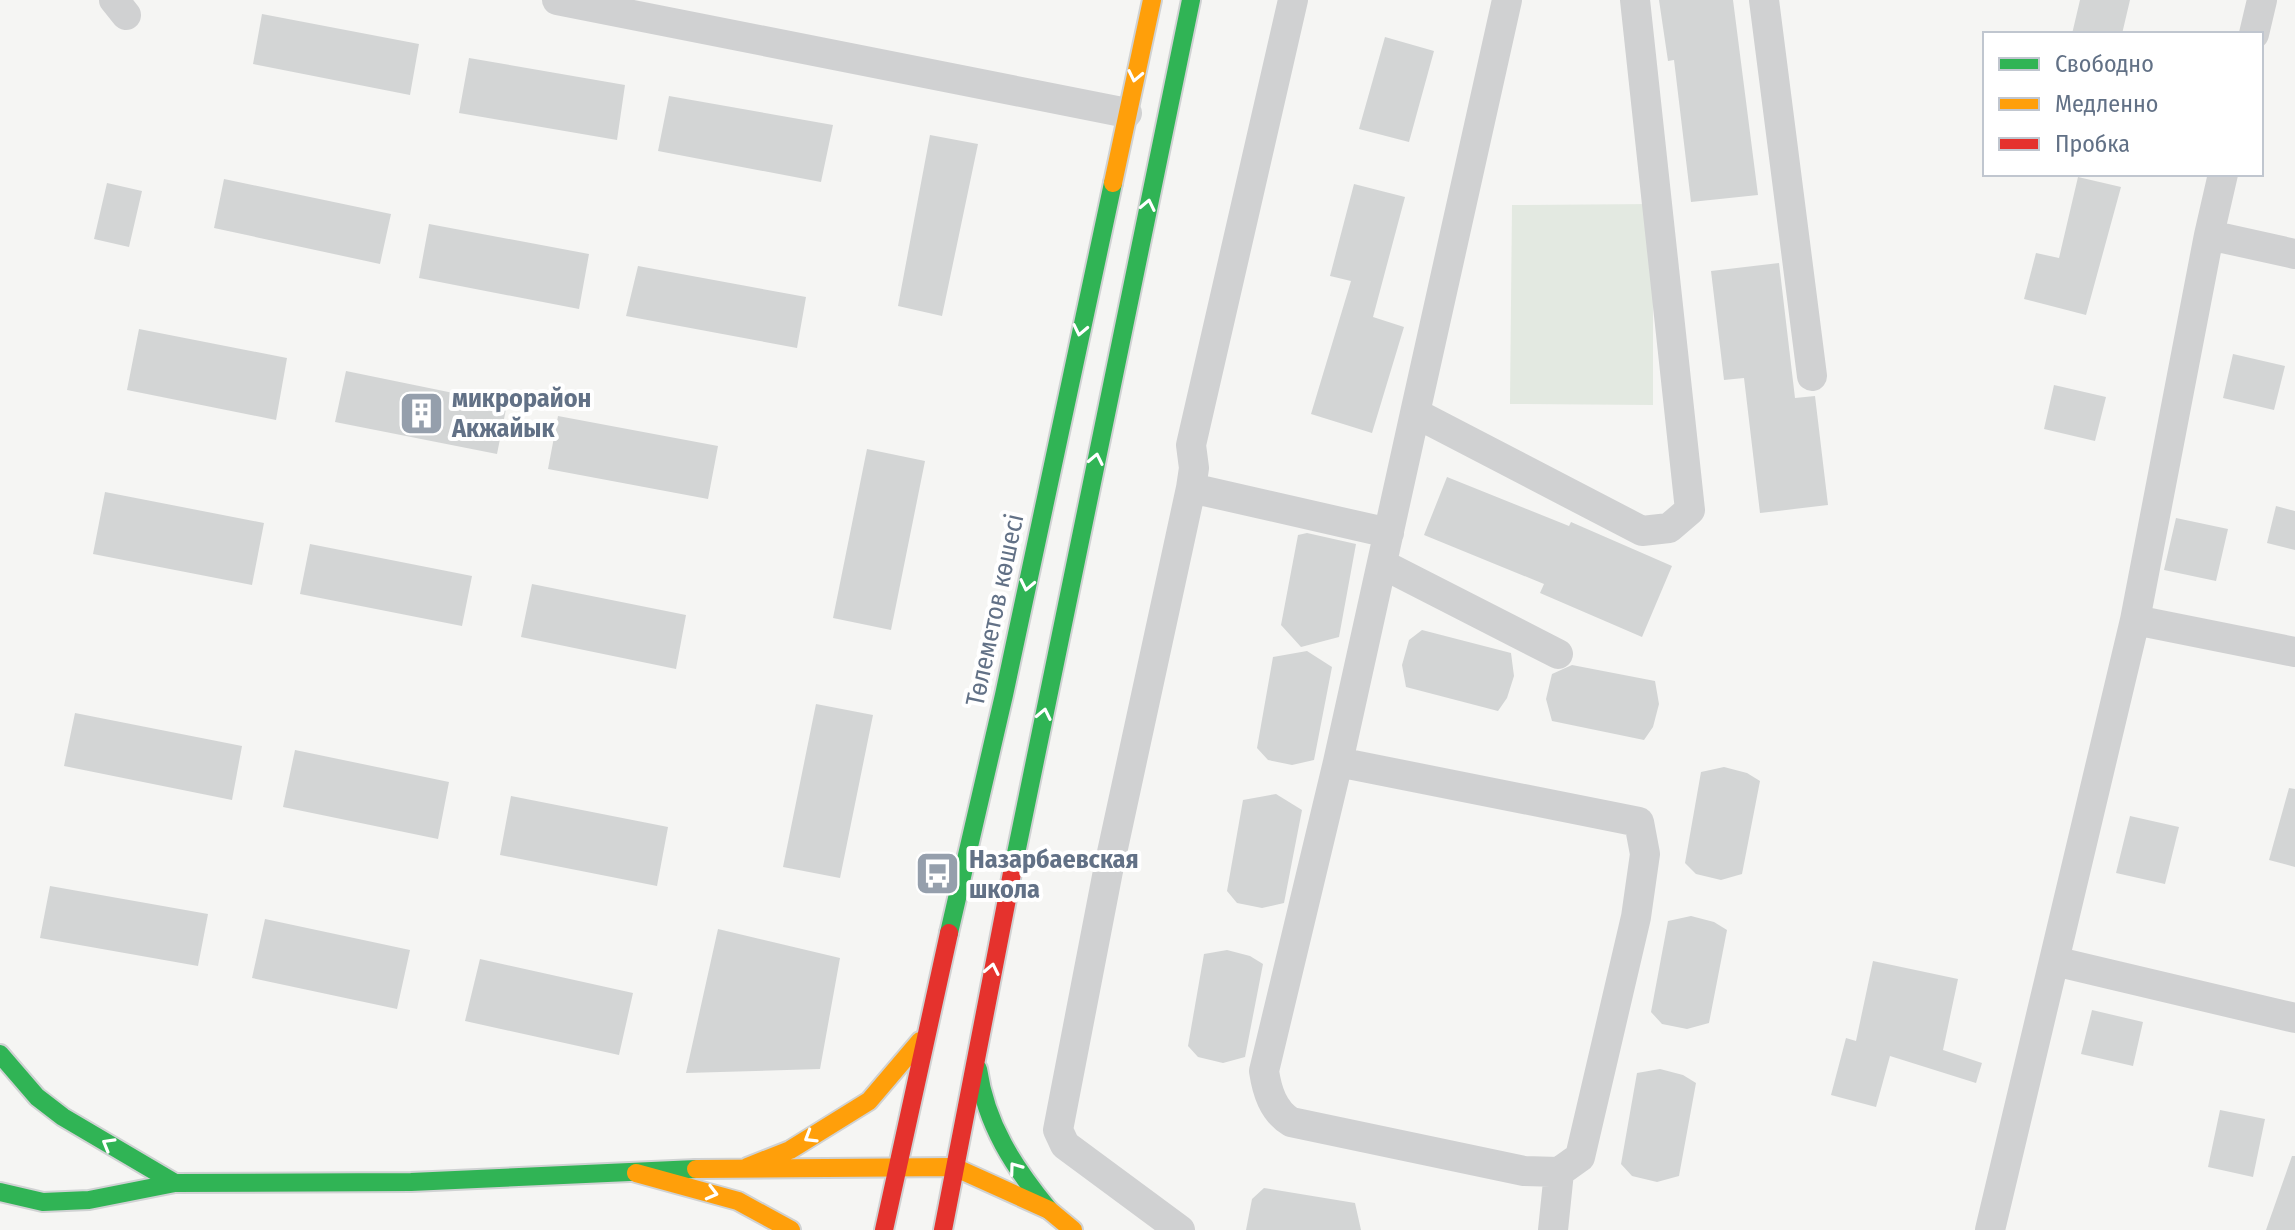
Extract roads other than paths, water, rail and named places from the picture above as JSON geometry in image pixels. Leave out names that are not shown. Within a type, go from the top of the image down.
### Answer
[{"type":"main road","name":"Төлеметов көшесі","points":[[884,1230],[925,1035],[1004,695],[1152,0]]},
{"type":"main road","points":[[946,1229],[954,1167],[977,1045],[1191,0]]},
{"type":"main road","points":[[747,1167],[790,1150],[869,1101],[925,1035]]},
{"type":"main road","points":[[977,1045],[979,1087],[990,1121],[1010,1164],[1049,1210],[1073,1230]]},
{"type":"main road","points":[[0,1054],[37,1097],[63,1117],[175,1183]]},
{"type":"main road","points":[[0,1192],[43,1202],[89,1200],[175,1183],[411,1182],[747,1167],[954,1167],[1049,1210]]},
{"type":"main road","points":[[895,1169],[946,1229]]},
{"type":"main road","points":[[636,1173],[726,1197],[782,1222],[791,1230]]},
{"type":"street","points":[[557,0],[1127,113]]},
{"type":"street","points":[[1180,1230],[1065,1145],[1058,1130],[1108,871],[1191,488],[1194,468],[1191,445],[1293,0]]},
{"type":"street","points":[[1338,762],[1639,822],[1645,854],[1636,917],[1580,1157],[1559,1172],[1524,1171],[1291,1122],[1273,1104],[1264,1071],[1338,762],[1507,0]]},
{"type":"street","points":[[1415,413],[1642,531],[1669,528],[1690,510],[1635,0]]},
{"type":"street","points":[[1764,0],[1812,376]]},
{"type":"street","points":[[2254,32],[2262,0]]},
{"type":"street","points":[[1990,1230],[2135,620],[2223,176]]},
{"type":"street","points":[[2209,235],[2295,254]]},
{"type":"street","points":[[1191,488],[1389,533]]},
{"type":"street","points":[[1382,564],[1558,654]]},
{"type":"street","points":[[2135,620],[2295,652]]},
{"type":"street","points":[[2054,961],[2295,1018]]},
{"type":"street","points":[[1553,1230],[1559,1172]]},
{"type":"place","name":"микрорайон Акжайык","points":[[421,413]]},
{"type":"place","name":"Назарбаевская школа","points":[[938,874]]}]
